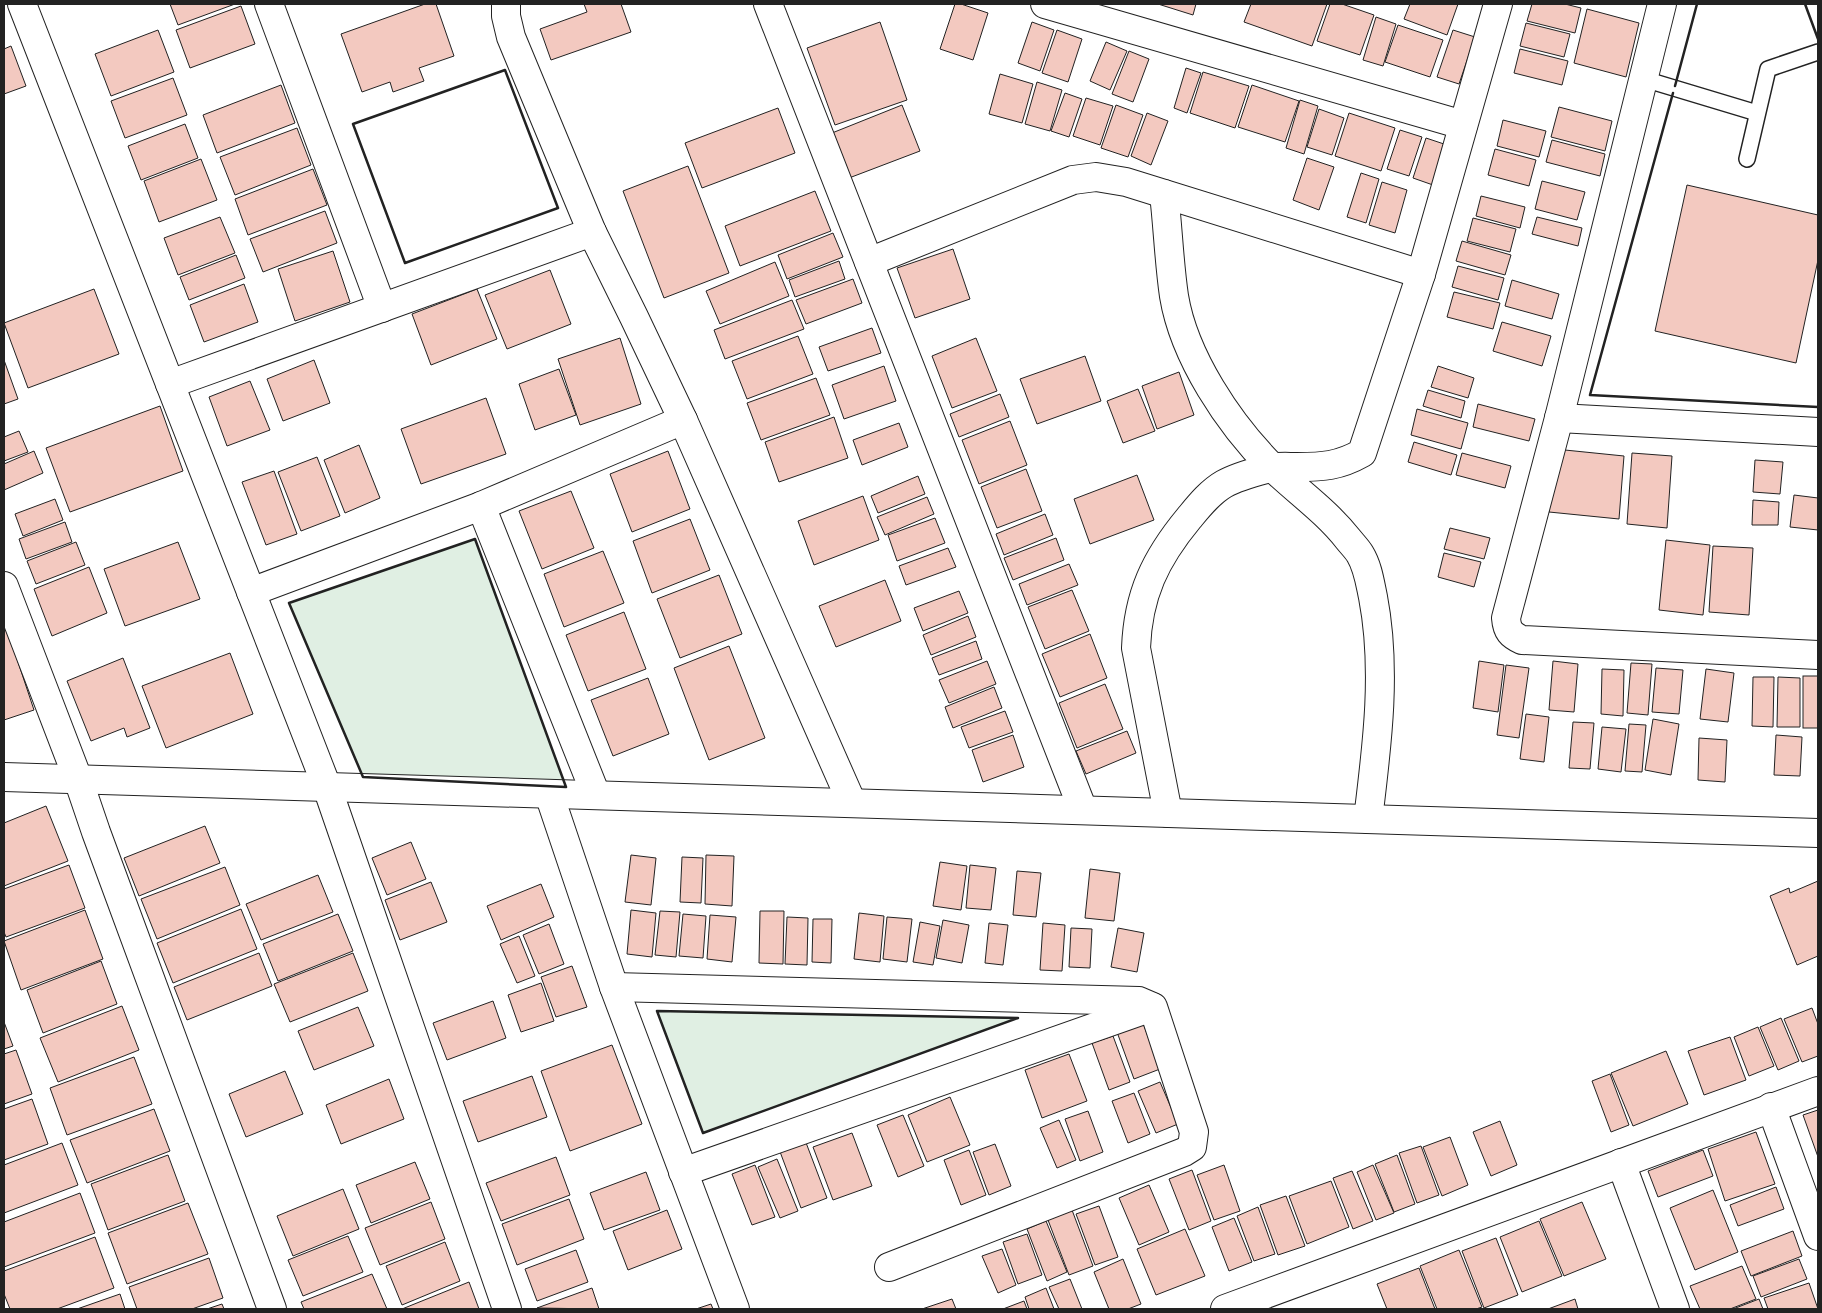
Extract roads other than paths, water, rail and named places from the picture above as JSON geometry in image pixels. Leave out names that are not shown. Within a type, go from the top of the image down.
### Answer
[{"type":"street","points":[[22,4],[327,787],[507,1309]]},
{"type":"street","points":[[269,4],[382,308]]},
{"type":"street","points":[[506,4],[506,16],[512,37],[592,232],[682,420],[852,803]]},
{"type":"street","points":[[768,4],[1083,810]]},
{"type":"street","points":[[1045,4],[1463,125]]},
{"type":"street","points":[[1168,813],[1136,648],[1137,627],[1145,591],[1157,563],[1172,539],[1204,500],[1223,484],[1241,476],[1273,467],[1324,467],[1341,464],[1362,453],[1421,274],[1498,4]]},
{"type":"street","points":[[1656,5],[1644,79],[1559,418],[1506,618],[1506,628],[1512,635],[1522,640],[1818,655]]},
{"type":"street","points":[[868,262],[1073,180],[1096,177],[1126,182],[1421,274]]},
{"type":"street","points":[[1164,194],[1174,297],[1194,356],[1221,407],[1248,442],[1273,467],[1318,506],[1339,528],[1360,554],[1368,574],[1378,624],[1379,655],[1377,742],[1368,819]]},
{"type":"street","points":[[170,384],[592,232]]},
{"type":"street","points":[[1559,418],[1818,432]]},
{"type":"street","points":[[251,592],[481,506],[682,420]]},
{"type":"street","points":[[481,506],[596,795]]},
{"type":"street","points":[[4,586],[78,779],[272,1309]]},
{"type":"street","points":[[4,777],[1818,833]]},
{"type":"street","points":[[549,794],[614,987],[735,1309]]},
{"type":"street","points":[[614,987],[1139,1001],[1153,1006]]},
{"type":"street","points":[[684,1172],[1153,1006]]},
{"type":"street","points":[[889,1267],[1184,1152],[1192,1147],[1194,1132],[1153,1006]]},
{"type":"street","points":[[1227,1309],[1818,1091]]},
{"type":"street","points":[[1771,1107],[1818,1236]]},
{"type":"street","points":[[1622,1163],[1675,1309]]},
{"type":"lane","points":[[1748,159],[1768,68],[1818,52]]},
{"type":"lane","points":[[1644,79],[1757,114]]}]
